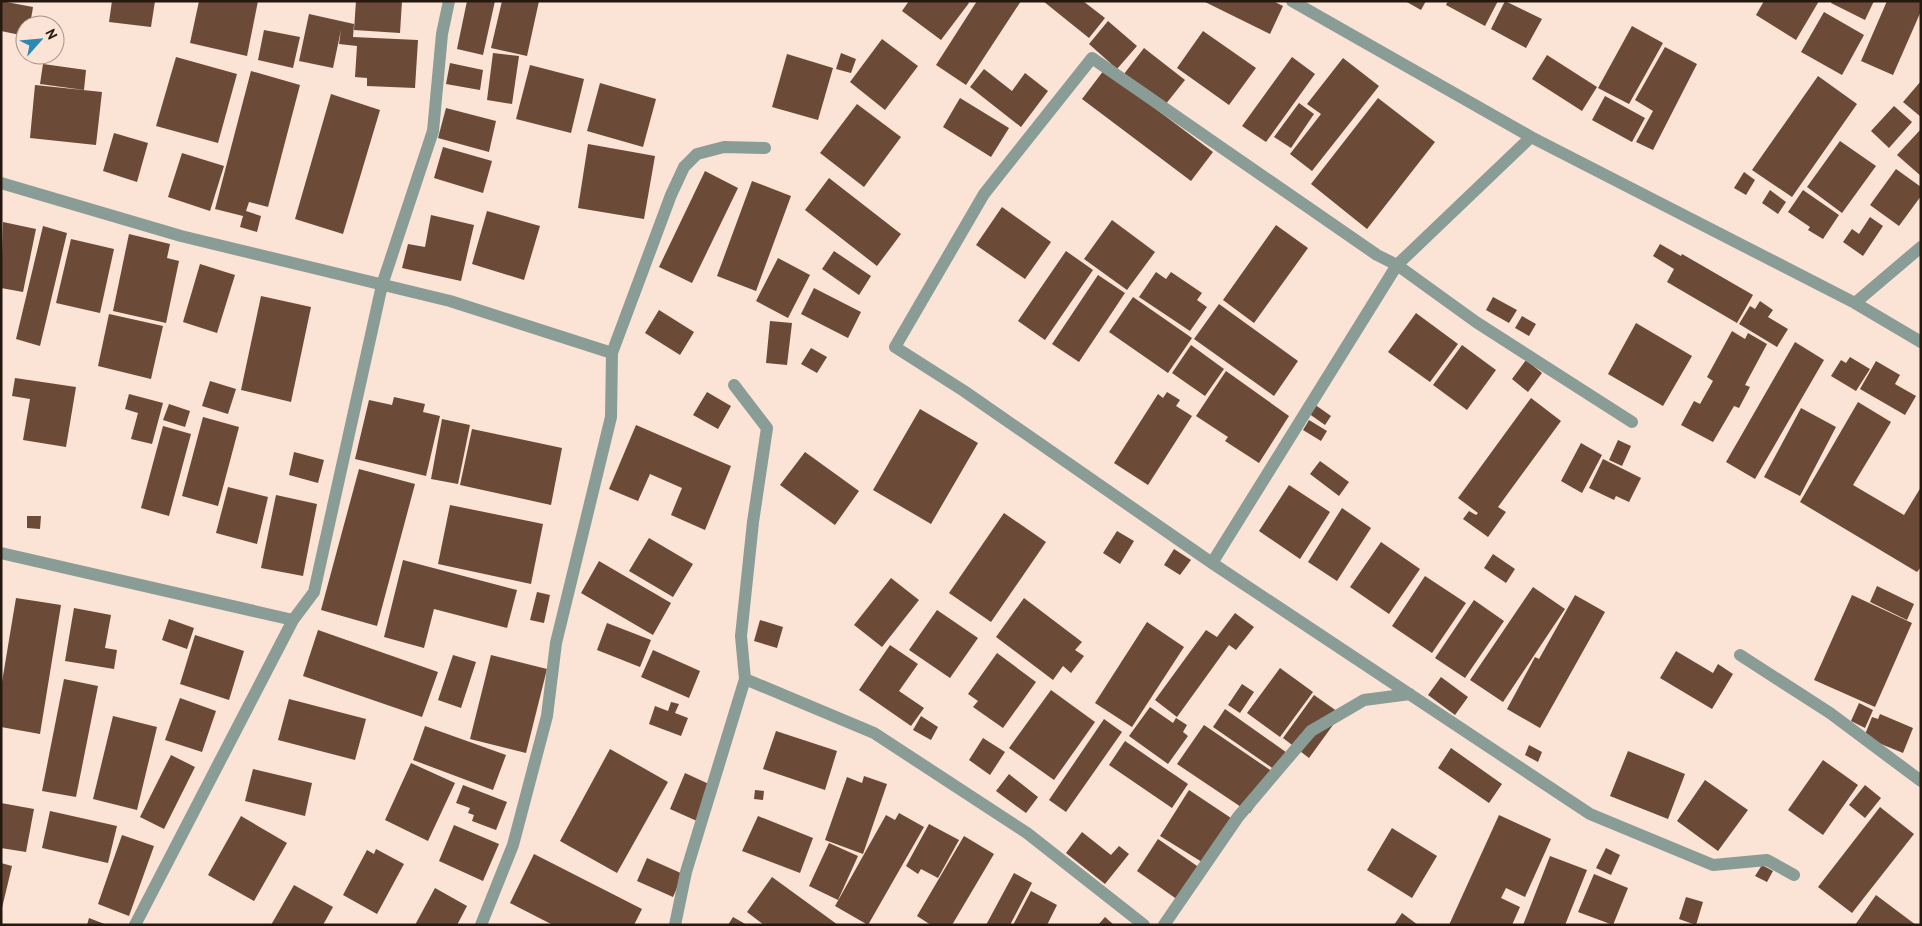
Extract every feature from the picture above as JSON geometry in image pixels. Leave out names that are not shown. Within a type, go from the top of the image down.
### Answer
[{"type":"street","points":[[135,925],[293,620],[314,592],[382,285],[433,131],[442,34],[449,1]]},
{"type":"street","points":[[1292,1],[1531,136],[1855,303],[1921,342]]},
{"type":"street","points":[[1632,422],[1476,322],[1397,265],[1377,256],[1092,58],[984,194],[896,348],[964,391],[1212,563],[1590,814],[1713,865],[1767,860],[1794,875]]},
{"type":"street","points":[[1212,563],[1397,265],[1531,136]]},
{"type":"street","points":[[481,925],[513,845],[548,716],[556,643],[611,417],[612,353],[684,167],[697,154],[724,147],[765,148]]},
{"type":"street","points":[[1,184],[181,236],[450,301],[612,353]]},
{"type":"street","points":[[1855,303],[1921,247]]},
{"type":"street","points":[[675,925],[686,872],[745,679],[741,636],[753,522],[767,428],[734,386]]},
{"type":"street","points":[[1,553],[293,620]]},
{"type":"street","points":[[1740,655],[1830,713],[1921,781]]},
{"type":"street","points":[[745,679],[874,734],[1027,833],[1144,925]]},
{"type":"street","points":[[1164,925],[1238,817],[1311,731],[1364,700],[1410,694]]},
{"type":"building","points":[[1,1],[33,7],[32,15],[15,15],[15,34],[1,31]]},
{"type":"building","points":[[112,1],[155,1],[151,27],[109,22]]},
{"type":"building","points":[[199,1],[258,1],[247,56],[190,43]]},
{"type":"building","points":[[356,1],[402,1],[400,33],[354,30]]},
{"type":"building","points":[[467,1],[495,1],[483,55],[457,49]]},
{"type":"building","points":[[502,1],[539,1],[527,56],[491,48]]},
{"type":"building","points":[[909,1],[967,1],[969,3],[941,40],[902,11]]},
{"type":"building","points":[[977,1],[1021,1],[966,85],[936,65]]},
{"type":"building","points":[[1043,1],[1083,1],[1105,18],[1089,38]]},
{"type":"building","points":[[1203,1],[1273,1],[1283,6],[1270,34]]},
{"type":"building","points":[[1405,1],[1426,1],[1421,10]]},
{"type":"building","points":[[1448,1],[1498,1],[1485,26],[1446,5]]},
{"type":"building","points":[[1505,1],[1542,19],[1526,48],[1491,29]]},
{"type":"building","points":[[1764,1],[1819,1],[1796,40],[1756,15]]},
{"type":"building","points":[[1832,1],[1874,1],[1865,20],[1831,3]]},
{"type":"building","points":[[1887,1],[1921,1],[1921,11],[1893,75],[1861,61]]},
{"type":"building","points":[[1824,12],[1864,35],[1842,75],[1801,52]]},
{"type":"building","points":[[309,14],[354,24],[353,37],[418,40],[415,88],[367,86],[367,78],[355,77],[357,46],[339,44],[341,30],[333,68],[299,61]]},
{"type":"building","points":[[1108,21],[1137,46],[1117,69],[1089,44]]},
{"type":"building","points":[[1632,26],[1663,43],[1629,104],[1598,88]]},
{"type":"building","points":[[264,30],[300,37],[293,68],[258,60]]},
{"type":"building","points":[[1203,31],[1256,68],[1229,105],[1177,68]]},
{"type":"building","points":[[882,39],[918,66],[885,110],[850,82]]},
{"type":"building","points":[[1665,47],[1697,64],[1653,150],[1636,142],[1653,111],[1635,100]]},
{"type":"building","points":[[1144,48],[1185,80],[1165,105],[1124,74]]},
{"type":"building","points":[[493,53],[519,56],[512,104],[487,100]]},
{"type":"building","points":[[841,53],[856,59],[851,73],[836,69]]},
{"type":"building","points":[[787,54],[833,68],[818,120],[772,107]]},
{"type":"building","points":[[1547,55],[1597,87],[1582,111],[1532,79]]},
{"type":"building","points":[[176,57],[237,74],[218,143],[156,126]]},
{"type":"building","points":[[1292,57],[1315,74],[1266,142],[1242,126]]},
{"type":"building","points":[[1343,58],[1379,86],[1312,171],[1290,154],[1321,114],[1307,104]]},
{"type":"building","points":[[450,63],[483,70],[480,90],[446,84]]},
{"type":"building","points":[[43,65],[86,70],[84,90],[40,84]]},
{"type":"building","points":[[530,65],[584,79],[571,133],[516,119]]},
{"type":"building","points":[[984,69],[1012,91],[1025,73],[1048,91],[1021,127],[970,87]]},
{"type":"building","points":[[1104,70],[1213,152],[1191,181],[1082,99]]},
{"type":"building","points":[[251,71],[300,85],[268,207],[249,202],[246,211],[261,216],[257,232],[240,227],[243,216],[215,209]]},
{"type":"building","points":[[1818,76],[1857,104],[1792,197],[1752,170]]},
{"type":"building","points":[[1921,81],[1921,117],[1903,102]]},
{"type":"building","points":[[600,83],[656,99],[643,147],[587,131]]},
{"type":"building","points":[[35,85],[102,92],[96,145],[30,138]]},
{"type":"building","points":[[331,94],[380,110],[343,234],[295,219]]},
{"type":"building","points":[[1605,96],[1645,118],[1632,142],[1592,120]]},
{"type":"building","points":[[960,98],[1009,128],[991,157],[943,127]]},
{"type":"building","points":[[1378,98],[1435,142],[1367,229],[1311,184]]},
{"type":"building","points":[[1299,103],[1314,114],[1291,148],[1274,137]]},
{"type":"building","points":[[857,104],[901,137],[864,187],[820,153]]},
{"type":"building","points":[[1894,106],[1912,122],[1889,148],[1871,131]]},
{"type":"building","points":[[446,108],[496,121],[489,152],[438,138]]},
{"type":"building","points":[[1921,129],[1921,176],[1897,155]]},
{"type":"building","points":[[114,133],[148,143],[137,182],[103,171]]},
{"type":"building","points":[[1840,141],[1876,166],[1842,213],[1807,187]]},
{"type":"building","points":[[588,144],[655,156],[644,219],[578,208]]},
{"type":"building","points":[[443,147],[492,161],[483,193],[434,178]]},
{"type":"building","points":[[182,153],[224,166],[210,211],[168,197]]},
{"type":"building","points":[[1896,169],[1921,187],[1921,196],[1899,226],[1870,205]]},
{"type":"building","points":[[705,171],[738,188],[692,283],[659,267]]},
{"type":"building","points":[[1744,172],[1755,180],[1746,195],[1734,188]]},
{"type":"building","points":[[829,178],[901,234],[877,266],[805,210]]},
{"type":"building","points":[[752,181],[791,196],[756,291],[717,276]]},
{"type":"building","points":[[1770,190],[1786,202],[1778,214],[1762,203]]},
{"type":"building","points":[[1803,190],[1839,215],[1823,239],[1808,230],[1810,227],[1788,212]]},
{"type":"building","points":[[1002,207],[1051,242],[1025,279],[976,245]]},
{"type":"building","points":[[487,211],[540,226],[524,280],[472,264]]},
{"type":"building","points":[[431,215],[474,225],[461,281],[402,268],[408,244],[425,247]]},
{"type":"building","points":[[1870,217],[1883,226],[1863,256],[1843,242],[1852,229],[1859,234]]},
{"type":"building","points":[[1112,220],[1155,252],[1127,290],[1084,259]]},
{"type":"building","points":[[3,222],[36,229],[23,292],[1,288]]},
{"type":"building","points":[[1276,225],[1308,248],[1254,323],[1223,300]]},
{"type":"building","points":[[43,226],[67,233],[40,346],[16,339]]},
{"type":"building","points":[[129,234],[170,244],[167,258],[179,261],[166,323],[113,311]]},
{"type":"building","points":[[71,239],[114,249],[100,313],[56,303]]},
{"type":"building","points":[[1660,244],[1681,256],[1682,254],[1753,295],[1737,323],[1667,282],[1674,269],[1653,256]]},
{"type":"building","points":[[834,251],[871,276],[859,295],[822,269]]},
{"type":"building","points":[[1066,251],[1093,270],[1045,340],[1018,321]]},
{"type":"building","points":[[778,258],[810,275],[788,318],[756,301]]},
{"type":"building","points":[[200,264],[235,275],[217,333],[183,322]]},
{"type":"building","points":[[1156,272],[1166,279],[1171,272],[1202,293],[1197,300],[1207,307],[1190,331],[1139,297]]},
{"type":"building","points":[[1098,275],[1125,293],[1079,362],[1052,344]]},
{"type":"building","points":[[814,288],[861,312],[848,338],[801,314]]},
{"type":"building","points":[[261,296],[311,307],[291,402],[241,390]]},
{"type":"building","points":[[1133,297],[1192,338],[1168,373],[1109,332]]},
{"type":"building","points":[[1493,297],[1517,310],[1509,323],[1486,310]]},
{"type":"building","points":[[1760,301],[1773,310],[1768,317],[1788,329],[1777,347],[1739,324],[1750,306],[1755,309]]},
{"type":"building","points":[[1219,304],[1298,361],[1274,396],[1194,339]]},
{"type":"building","points":[[659,310],[694,332],[680,355],[645,333]]},
{"type":"building","points":[[1416,313],[1458,344],[1430,382],[1388,352]]},
{"type":"building","points":[[109,314],[163,326],[151,379],[98,366]]},
{"type":"building","points":[[1522,316],[1536,324],[1529,336],[1515,328]]},
{"type":"building","points":[[770,321],[792,323],[787,365],[766,363]]},
{"type":"building","points":[[1636,323],[1692,356],[1663,406],[1608,374]]},
{"type":"building","points":[[1732,331],[1745,339],[1748,333],[1767,344],[1745,385],[1750,387],[1739,408],[1734,406],[1713,442],[1681,425],[1694,401],[1700,404],[1713,381],[1707,377]]},
{"type":"building","points":[[1795,342],[1824,360],[1755,479],[1726,462]]},
{"type":"building","points":[[1191,345],[1224,369],[1205,396],[1172,373]]},
{"type":"building","points":[[1462,345],[1496,370],[1467,410],[1433,385]]},
{"type":"building","points":[[811,348],[827,357],[817,373],[801,364]]},
{"type":"building","points":[[1850,357],[1870,369],[1856,391],[1831,376],[1841,360],[1846,363]]},
{"type":"building","points":[[1526,360],[1542,373],[1528,392],[1512,379]]},
{"type":"building","points":[[1876,361],[1900,375],[1895,384],[1916,396],[1905,415],[1860,389]]},
{"type":"building","points":[[1226,371],[1289,416],[1259,463],[1225,441],[1228,437],[1196,416]]},
{"type":"building","points":[[15,378],[76,387],[66,447],[23,440],[30,399],[12,396]]},
{"type":"building","points":[[210,381],[236,389],[228,414],[202,406]]},
{"type":"building","points":[[707,392],[731,406],[718,429],[693,415]]},
{"type":"building","points":[[1167,392],[1180,400],[1176,406],[1192,416],[1148,485],[1114,463],[1158,394],[1163,398]]},
{"type":"building","points":[[129,394],[163,403],[152,444],[131,439],[138,413],[125,409]]},
{"type":"building","points":[[394,397],[425,404],[423,412],[440,416],[426,476],[355,459],[369,400],[392,405]]},
{"type":"building","points":[[1531,398],[1561,421],[1498,507],[1506,512],[1488,537],[1463,519],[1469,511],[1476,515],[1478,513],[1458,498]]},
{"type":"building","points":[[1858,402],[1891,422],[1853,485],[1904,515],[1921,487],[1921,567],[1917,572],[1800,502]]},
{"type":"building","points":[[169,404],[190,411],[185,427],[163,420]]},
{"type":"building","points":[[1314,404],[1331,416],[1325,425],[1308,413]]},
{"type":"building","points":[[1801,408],[1836,427],[1800,496],[1764,477]]},
{"type":"building","points":[[920,409],[978,443],[931,524],[873,490]]},
{"type":"building","points":[[203,417],[239,427],[218,506],[182,496]]},
{"type":"building","points":[[442,419],[470,425],[458,484],[431,479]]},
{"type":"building","points":[[1309,420],[1327,431],[1321,441],[1303,430]]},
{"type":"building","points":[[636,425],[731,466],[705,530],[671,515],[682,488],[650,474],[638,501],[609,489]]},
{"type":"building","points":[[163,426],[191,434],[169,516],[141,508]]},
{"type":"building","points":[[472,429],[562,448],[551,505],[460,485]]},
{"type":"building","points":[[1618,440],[1631,446],[1622,466],[1609,460]]},
{"type":"building","points":[[1581,443],[1602,455],[1582,493],[1561,481]]},
{"type":"building","points":[[294,452],[324,460],[318,483],[289,475]]},
{"type":"building","points":[[805,452],[859,491],[835,525],[780,485]]},
{"type":"building","points":[[1603,459],[1641,478],[1629,502],[1616,496],[1614,500],[1589,488]]},
{"type":"building","points":[[1320,461],[1349,482],[1339,496],[1310,474]]},
{"type":"building","points":[[359,469],[415,484],[377,626],[321,610]]},
{"type":"building","points":[[1289,485],[1330,512],[1300,559],[1259,531]]},
{"type":"building","points":[[228,487],[268,497],[257,544],[216,533]]},
{"type":"building","points":[[276,495],[317,504],[303,576],[261,568]]},
{"type":"building","points":[[450,505],[543,524],[531,584],[438,564]]},
{"type":"building","points":[[1342,508],[1371,528],[1337,581],[1308,562]]},
{"type":"building","points":[[1004,513],[1046,542],[991,622],[949,593]]},
{"type":"building","points":[[27,516],[41,516],[40,529],[27,528]]},
{"type":"building","points":[[1117,531],[1134,541],[1120,564],[1103,553]]},
{"type":"building","points":[[649,538],[693,564],[673,597],[629,571]]},
{"type":"building","points":[[1381,542],[1420,569],[1389,614],[1350,587]]},
{"type":"building","points":[[1174,549],[1191,560],[1180,575],[1164,565]]},
{"type":"building","points":[[1493,554],[1515,569],[1506,583],[1484,568]]},
{"type":"building","points":[[403,560],[517,590],[507,628],[434,609],[424,648],[384,637]]},
{"type":"building","points":[[599,561],[671,603],[653,635],[581,593]]},
{"type":"building","points":[[1425,576],[1466,603],[1432,653],[1392,626]]},
{"type":"building","points":[[891,578],[919,600],[882,647],[854,625]]},
{"type":"building","points":[[1877,586],[1914,604],[1907,620],[1870,602]]},
{"type":"building","points":[[1533,587],[1565,609],[1503,702],[1470,680]]},
{"type":"building","points":[[537,592],[550,595],[544,623],[530,620]]},
{"type":"building","points":[[1575,595],[1605,612],[1540,728],[1507,709],[1535,657],[1539,659]]},
{"type":"building","points":[[1852,595],[1912,623],[1875,707],[1814,680]]},
{"type":"building","points":[[16,598],[61,605],[40,734],[1,727],[1,688]]},
{"type":"building","points":[[1024,598],[1082,642],[1075,650],[1084,656],[1071,673],[1063,666],[1053,680],[996,637]]},
{"type":"building","points":[[1474,600],[1504,621],[1465,678],[1435,658]]},
{"type":"building","points":[[74,608],[111,615],[105,648],[117,650],[114,669],[65,661]]},
{"type":"building","points":[[937,610],[978,638],[950,678],[909,650]]},
{"type":"building","points":[[1235,613],[1254,627],[1236,650],[1229,645],[1177,717],[1155,700],[1206,630],[1217,637]]},
{"type":"building","points":[[169,619],[194,628],[187,649],[162,640]]},
{"type":"building","points":[[760,620],[783,627],[777,648],[754,641]]},
{"type":"building","points":[[1147,622],[1184,647],[1132,727],[1095,703]]},
{"type":"building","points":[[607,623],[651,640],[640,667],[597,650]]},
{"type":"building","points":[[318,630],[438,672],[422,717],[303,676]]},
{"type":"building","points":[[195,635],[244,651],[229,700],[180,684]]},
{"type":"building","points":[[890,645],[918,664],[899,691],[924,708],[911,726],[859,690]]},
{"type":"building","points":[[653,650],[700,671],[689,698],[641,677]]},
{"type":"building","points":[[1676,651],[1713,673],[1718,664],[1733,674],[1712,709],[1660,678]]},
{"type":"building","points":[[997,653],[1036,682],[1003,728],[973,707],[978,701],[968,694]]},
{"type":"building","points":[[453,655],[476,662],[461,708],[438,700]]},
{"type":"building","points":[[491,655],[547,669],[526,753],[470,739]]},
{"type":"building","points":[[1280,668],[1313,692],[1280,737],[1247,713]]},
{"type":"building","points":[[1441,677],[1468,697],[1455,715],[1428,695]]},
{"type":"building","points":[[64,679],[98,686],[76,797],[42,791]]},
{"type":"building","points":[[1242,684],[1254,692],[1240,713],[1228,705]]},
{"type":"building","points":[[1051,690],[1095,722],[1054,780],[1009,748]]},
{"type":"building","points":[[1314,695],[1341,714],[1309,758],[1283,738]]},
{"type":"building","points":[[180,698],[216,711],[202,752],[165,740]]},
{"type":"building","points":[[289,699],[366,719],[355,760],[278,740]]},
{"type":"building","points":[[671,702],[679,704],[675,713],[688,718],[681,736],[649,724],[655,706],[668,711]]},
{"type":"building","points":[[1859,703],[1873,710],[1865,728],[1851,721]]},
{"type":"building","points":[[1150,707],[1173,723],[1176,718],[1187,725],[1183,732],[1188,736],[1168,764],[1129,736]]},
{"type":"building","points":[[1225,709],[1290,755],[1278,772],[1213,727]]},
{"type":"building","points":[[1880,714],[1913,728],[1903,753],[1864,737],[1872,717],[1878,719]]},
{"type":"building","points":[[113,716],[157,727],[137,810],[93,799]]},
{"type":"building","points":[[921,716],[938,727],[931,740],[913,730]]},
{"type":"building","points":[[1104,719],[1122,732],[1066,812],[1049,800]]},
{"type":"building","points":[[1204,725],[1276,774],[1250,813],[1177,764]]},
{"type":"building","points":[[425,726],[506,755],[493,790],[413,760]]},
{"type":"building","points":[[776,731],[837,751],[825,790],[763,769]]},
{"type":"building","points":[[983,738],[1005,752],[990,775],[969,760]]},
{"type":"building","points":[[1125,741],[1188,784],[1172,808],[1109,765]]},
{"type":"building","points":[[1529,745],[1542,752],[1538,762],[1525,755]]},
{"type":"building","points":[[1451,748],[1502,784],[1489,803],[1438,768]]},
{"type":"building","points":[[610,749],[668,782],[617,873],[560,841]]},
{"type":"building","points":[[1628,751],[1685,774],[1668,819],[1610,796]]},
{"type":"building","points":[[171,755],[195,767],[164,829],[140,817]]},
{"type":"building","points":[[1823,760],[1858,785],[1823,835],[1788,810]]},
{"type":"building","points":[[411,763],[455,783],[428,841],[385,820]]},
{"type":"building","points":[[253,769],[312,783],[305,816],[245,801]]},
{"type":"building","points":[[685,773],[711,785],[697,821],[670,809]]},
{"type":"building","points":[[1009,774],[1038,797],[1026,813],[996,791]]},
{"type":"building","points":[[864,776],[887,784],[863,854],[825,840],[847,777],[862,783]]},
{"type":"building","points":[[1705,780],[1748,810],[1718,851],[1677,821]]},
{"type":"building","points":[[463,785],[507,802],[496,830],[472,821],[474,815],[468,813],[470,808],[456,803]]},
{"type":"building","points":[[1865,785],[1881,798],[1865,818],[1849,805]]},
{"type":"building","points":[[755,790],[764,791],[763,800],[754,799]]},
{"type":"building","points":[[1189,790],[1231,818],[1202,862],[1160,836]]},
{"type":"building","points":[[1,803],[34,809],[26,852],[1,848]]},
{"type":"building","points":[[1880,807],[1914,834],[1852,913],[1818,887]]},
{"type":"building","points":[[50,811],[117,826],[108,863],[42,848]]},
{"type":"building","points":[[899,813],[924,827],[868,925],[835,906],[886,815],[895,820]]},
{"type":"building","points":[[1499,815],[1551,839],[1525,897],[1506,888],[1501,898],[1520,907],[1512,925],[1449,925]]},
{"type":"building","points":[[241,816],[287,843],[254,901],[208,875]]},
{"type":"building","points":[[758,816],[813,838],[800,873],[742,851]]},
{"type":"building","points":[[929,824],[959,840],[938,878],[921,869],[918,874],[906,866]]},
{"type":"building","points":[[454,825],[499,844],[483,881],[439,861]]},
{"type":"building","points":[[1392,828],[1437,856],[1412,898],[1367,870]]},
{"type":"building","points":[[1082,832],[1111,855],[1119,846],[1129,854],[1105,884],[1066,853]]},
{"type":"building","points":[[122,835],[154,846],[129,916],[98,904]]},
{"type":"building","points":[[964,836],[994,854],[952,925],[931,925],[917,916]]},
{"type":"building","points":[[1158,839],[1200,868],[1178,900],[1137,871]]},
{"type":"building","points":[[829,843],[858,856],[838,900],[809,886]]},
{"type":"building","points":[[1606,848],[1620,855],[1611,875],[1596,868]]},
{"type":"building","points":[[376,849],[404,864],[377,914],[343,895],[367,850],[374,854]]},
{"type":"building","points":[[534,854],[642,909],[634,925],[553,925],[510,903]]},
{"type":"building","points":[[1550,856],[1587,870],[1565,925],[1523,925]]},
{"type":"building","points":[[647,858],[683,874],[673,897],[637,881]]},
{"type":"building","points":[[1,863],[12,866],[2,908],[1,908]]},
{"type":"building","points":[[1762,865],[1773,871],[1767,882],[1755,876]]},
{"type":"building","points":[[1014,873],[1032,883],[1010,925],[986,925]]},
{"type":"building","points":[[1594,874],[1628,888],[1613,925],[1578,912]]},
{"type":"building","points":[[772,877],[838,925],[764,925],[747,912]]},
{"type":"building","points":[[294,885],[333,907],[323,925],[271,925]]},
{"type":"building","points":[[435,888],[467,906],[457,925],[415,925]]},
{"type":"building","points":[[1031,891],[1057,905],[1047,925],[1013,925]]},
{"type":"building","points":[[1876,895],[1916,925],[1855,925]]},
{"type":"building","points":[[1686,897],[1703,902],[1696,925],[1679,919]]},
{"type":"building","points":[[1402,913],[1418,925],[1394,925]]},
{"type":"building","points":[[733,917],[747,925],[728,925]]},
{"type":"building","points":[[1105,917],[1114,925],[1098,925]]},
{"type":"building","points":[[89,918],[107,925],[87,925]]}]
